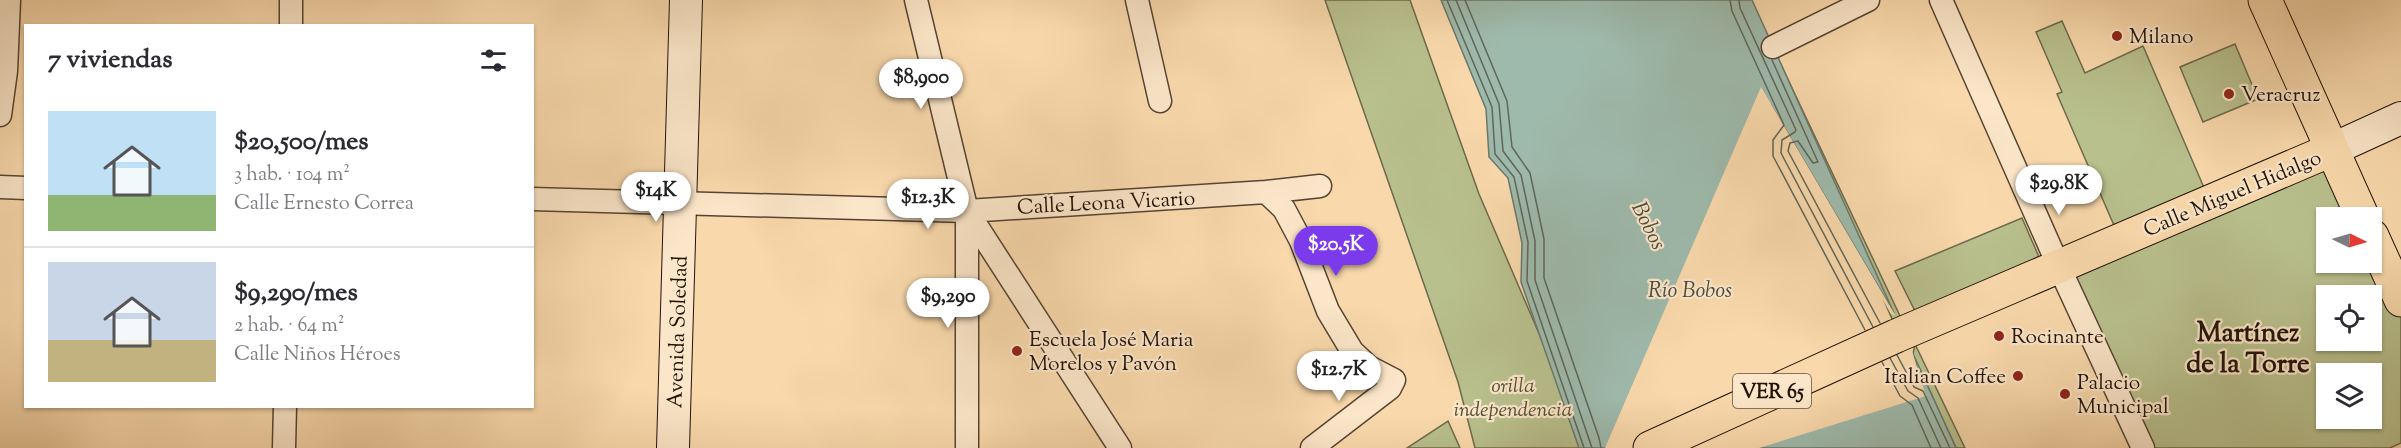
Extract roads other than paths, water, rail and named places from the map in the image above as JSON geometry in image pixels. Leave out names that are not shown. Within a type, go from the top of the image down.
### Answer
[{"type":"main road","name":"Avenida Soledad","points":[[673,448],[686,0]]},
{"type":"main road","points":[[2265,0],[2358,207]]},
{"type":"main road","name":"Calle Miguel Hidalgo","points":[[1650,448],[1896,336],[2401,118]]},
{"type":"main road","points":[[2382,258],[2401,300]]},
{"type":"street","points":[[0,115],[6,71],[9,0]]},
{"type":"street","points":[[291,0],[291,24]]},
{"type":"street","points":[[916,0],[967,211],[967,448]]},
{"type":"street","points":[[1137,0],[1160,101]]},
{"type":"street","points":[[1773,47],[1868,0]]},
{"type":"street","points":[[1941,0],[2059,267],[2143,448]]},
{"type":"street","name":"Calle Leona Vicario","points":[[534,199],[967,211],[1266,192],[1320,186]]},
{"type":"street","points":[[0,187],[24,188]]},
{"type":"street","points":[[1266,192],[1289,217],[1301,241],[1328,311],[1352,351],[1369,366],[1395,380],[1390,388],[1312,448]]},
{"type":"street","points":[[967,211],[1120,448]]},
{"type":"street","points":[[284,448],[285,408]]},
{"type":"water","name":"Río Bobos","points":[[1441,0],[1752,0],[1894,313],[1771,105],[1924,393],[1913,354],[1956,448],[1579,448],[1521,282],[1522,243],[1508,178],[1489,157],[1486,109]]},
{"type":"place","name":"Milano","points":[[2117,36]]},
{"type":"place","name":"Veracruz","points":[[2229,94]]},
{"type":"place","name":"Rocinante","points":[[1999,336]]},
{"type":"place","name":"Escuela José Maria Morelos y Pavón","points":[[1017,351]]},
{"type":"place","name":"Italian Coffee","points":[[2018,376]]},
{"type":"place","name":"Palacio Municipal","points":[[2065,394]]},
{"type":"district","name":"Martínez de la Torre","points":[[2248,348]]},
{"type":"water label","name":"Bobos","points":[[1650,225]]},
{"type":"park label","name":"orilla independencia","points":[[1513,397]]}]
